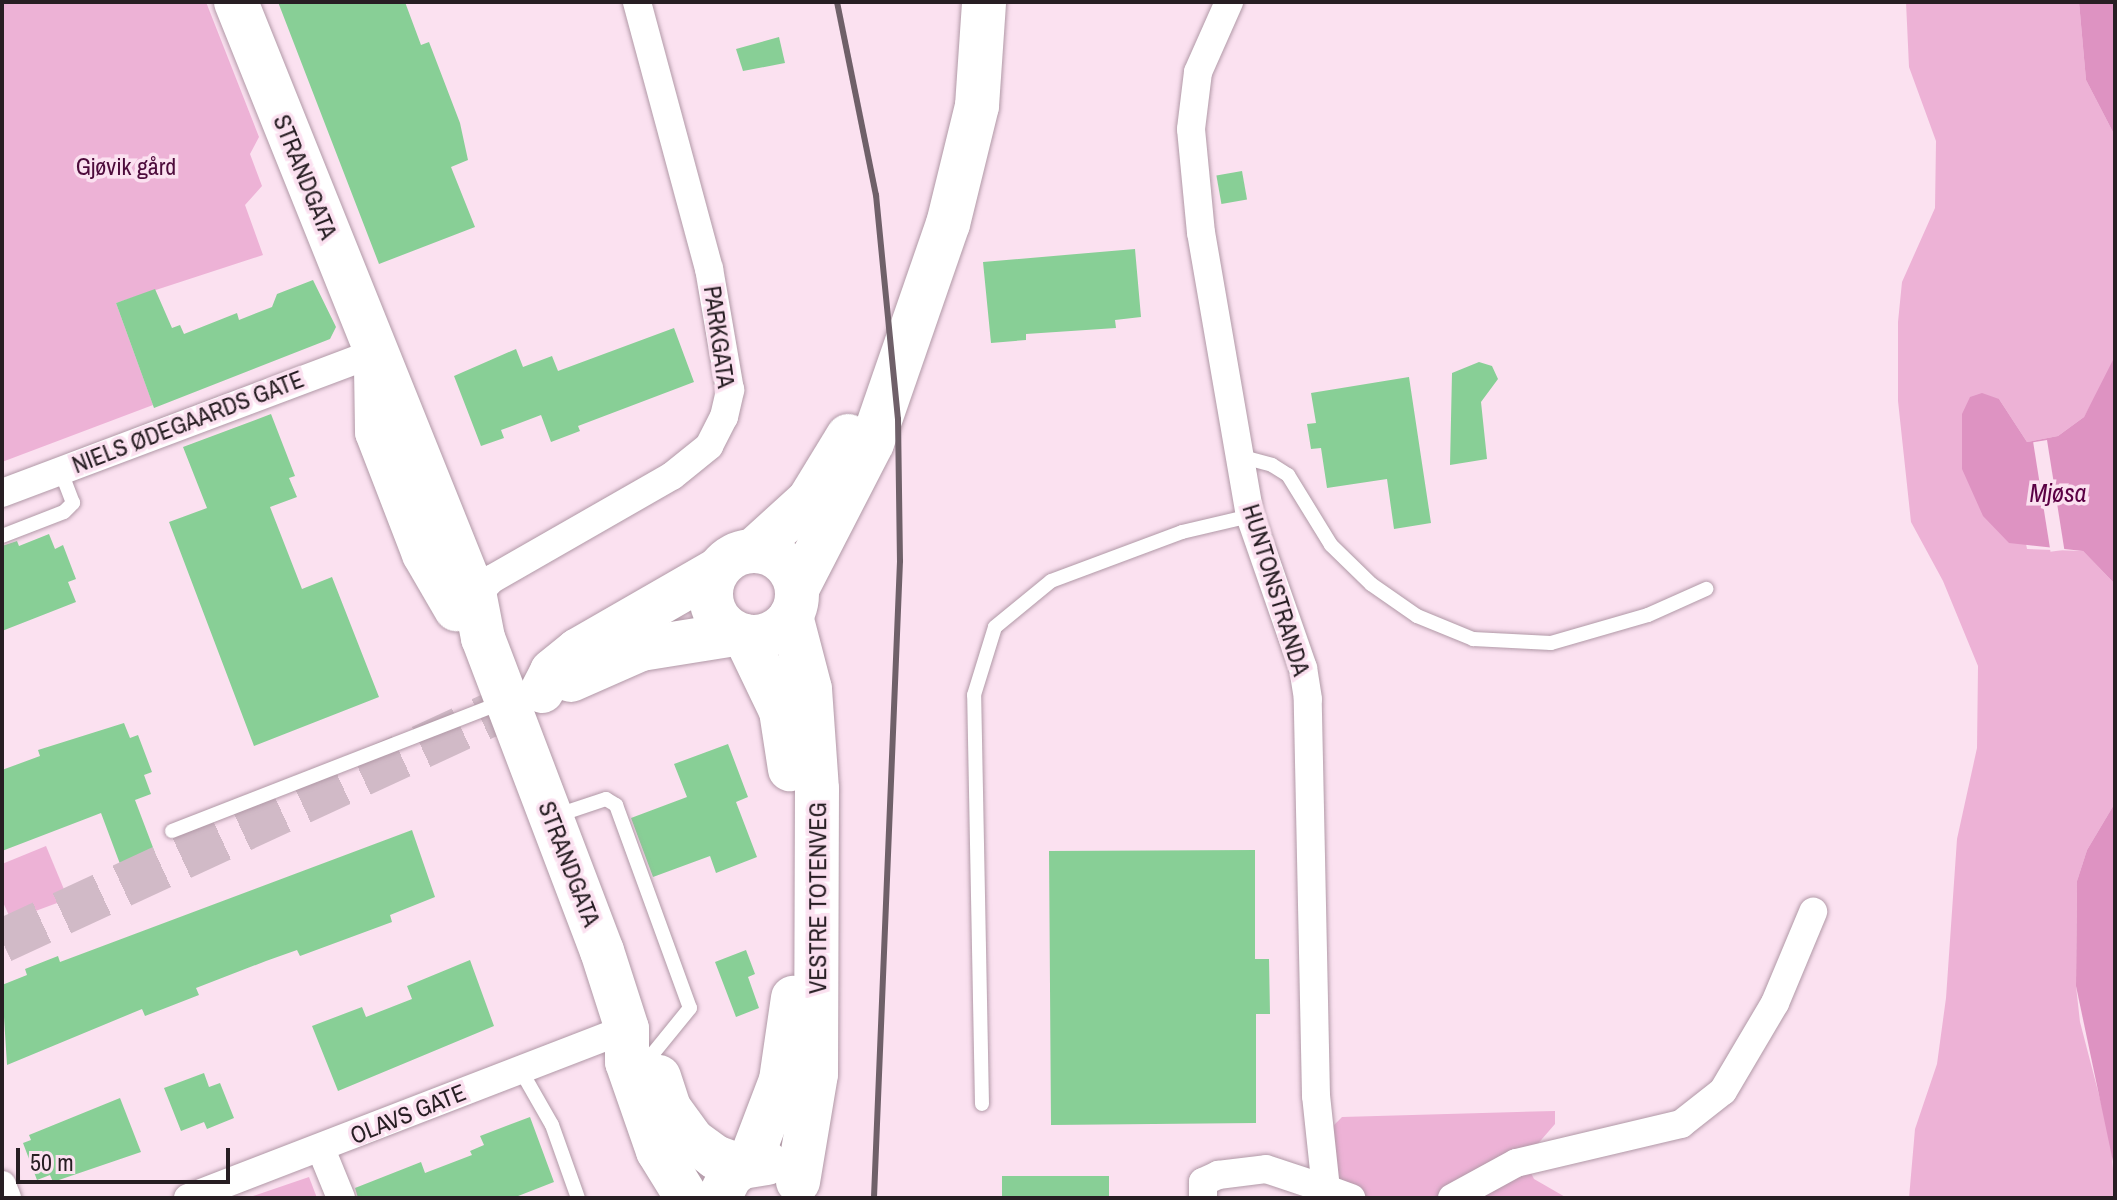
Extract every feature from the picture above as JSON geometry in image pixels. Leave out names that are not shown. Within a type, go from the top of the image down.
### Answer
[{"type":"main road","name":"STRANDGATA","points":[[236,2],[375,353],[377,432],[424,554],[462,620],[479,618],[551,817],[639,1042],[679,1124],[715,1157],[737,1176],[776,1165],[801,1190]]},
{"type":"main road","points":[[794,602],[783,561],[736,560],[578,650],[552,671],[542,691],[641,649],[740,635],[771,634],[794,602],[872,443],[948,224],[977,106],[984,2]]},
{"type":"main road","points":[[740,635],[714,613],[711,583],[809,500],[912,327]]},
{"type":"main road","name":"VESTRE TOTENVEG","points":[[794,602],[810,689],[817,789],[816,1074],[801,1190]]},
{"type":"main road","name":"VESTRE TOTENVEG","points":[[737,1176],[781,1080],[790,1039],[794,866],[791,776],[781,711],[740,635]]},
{"type":"main road","name":"STRANDGATA","points":[[639,1042],[632,1077],[658,1151],[687,1198]]},
{"type":"street","name":"PARKGATA","points":[[479,618],[492,579],[672,476],[709,446],[724,417],[730,390],[709,269],[637,2]]},
{"type":"street","name":"HUNTONSTRANDA","points":[[1229,2],[1198,72],[1191,129],[1201,233],[1250,516],[1303,668],[1308,699],[1316,1096],[1338,1194]]},
{"type":"street","name":"NIELS ØDEGAARDS GATE","points":[[2,493],[375,353]]},
{"type":"street","points":[[1452,1198],[1516,1163],[1681,1124],[1723,1091],[1775,1003],[1813,912]]},
{"type":"street","name":"OLAVS GATE","points":[[188,1198],[321,1149],[520,1068],[639,1042]]},
{"type":"street","points":[[321,1149],[341,1198]]},
{"type":"street","name":"HUNTONSTRANDA","points":[[1203,1198],[1203,1182],[1218,1175],[1266,1169],[1338,1194]]},
{"type":"street","points":[[2,1185],[7,1198]]},
{"type":"lane","points":[[1238,456],[1272,465],[1288,475],[1331,545],[1371,584],[1417,616],[1473,639],[1551,643],[1648,615],[1706,589]]},
{"type":"lane","points":[[2,536],[64,512],[73,503],[61,471]]},
{"type":"lane","points":[[982,1104],[974,695],[995,627],[1051,581],[1182,532],[1250,516]]},
{"type":"lane","points":[[172,831],[508,700]]},
{"type":"lane","points":[[551,817],[606,799],[616,805],[690,1008],[639,1042]]},
{"type":"lane","points":[[520,1068],[552,1125],[578,1198]]},
{"type":"green space","name":"Gjøvik gård","points":[[2,2],[206,2],[259,137],[250,154],[262,186],[245,205],[263,255],[116,303],[153,405],[2,462]]},
{"type":"green space","points":[[1906,2],[2079,2],[2086,80],[2115,136],[2115,356],[2110,371],[2084,417],[2058,436],[2027,442],[1999,399],[2027,549],[2083,551],[2115,584],[2115,803],[2087,850],[2077,881],[2076,986],[2080,1022],[2111,1141],[2115,1198],[1909,1198],[1915,1129],[1937,1064],[1946,998],[1957,839],[1977,748],[1978,666],[1943,581],[1911,522],[1898,401],[1898,322],[1902,282],[1935,208],[1936,141],[1909,67]]},
{"type":"green space","points":[[46,846],[68,899],[11,920],[2,900],[2,864]]},
{"type":"green space","points":[[1555,1111],[1555,1124],[1529,1154],[1528,1167],[1534,1179],[1567,1198],[1322,1198],[1332,1127],[1342,1117]]},
{"type":"green space","points":[[309,1177],[317,1198],[247,1198]]},
{"type":"water","points":[[2079,2],[2115,2],[2115,136],[2086,80]]},
{"type":"water","name":"Mjøsa","points":[[2115,356],[2115,584],[2083,551],[2009,543],[1983,516],[1962,469],[1962,414],[1970,397],[1982,393],[1999,399],[2027,442],[2058,436],[2084,417]]},
{"type":"water","points":[[2115,803],[2115,1171],[2076,986],[2077,881],[2087,850]]},
{"type":"pier","points":[[2047,440],[2064,550],[2051,552],[2033,442]]},
{"type":"building","points":[[278,2],[405,2],[421,45],[429,42],[460,123],[468,160],[451,167],[475,227],[379,264]]},
{"type":"building","points":[[779,37],[785,63],[743,71],[736,49]]},
{"type":"building","points":[[1242,171],[1247,200],[1221,204],[1216,176]]},
{"type":"building","points":[[1135,249],[1141,317],[1115,320],[1116,328],[1026,334],[1026,340],[991,343],[983,262]]},
{"type":"building","points":[[313,280],[336,327],[330,339],[154,408],[116,303],[155,289],[172,328],[180,325],[184,334],[237,313],[239,320],[272,307],[277,294]]},
{"type":"building","points":[[674,328],[694,382],[578,426],[580,431],[551,442],[541,415],[501,430],[504,438],[481,446],[454,376],[516,349],[523,367],[552,356],[558,371]]},
{"type":"building","points":[[1479,362],[1492,366],[1498,379],[1481,402],[1487,459],[1450,465],[1452,373]]},
{"type":"building","points":[[1409,377],[1431,523],[1394,529],[1387,479],[1327,488],[1321,448],[1311,449],[1307,424],[1316,423],[1311,393]]},
{"type":"building","points":[[271,414],[295,476],[289,478],[297,497],[270,507],[302,589],[332,577],[379,697],[254,746],[169,522],[207,508],[183,447]]},
{"type":"building","points":[[49,534],[55,549],[63,545],[76,579],[68,582],[76,602],[2,631],[2,546],[17,541],[19,546]]},
{"type":"building","points":[[124,723],[130,738],[138,735],[152,772],[144,775],[151,794],[135,800],[160,866],[126,880],[101,813],[2,851],[2,770],[40,756],[38,750]]},
{"type":"building","points":[[728,744],[748,797],[736,802],[757,857],[716,873],[710,856],[653,877],[631,818],[687,797],[674,764]]},
{"type":"building","points":[[412,830],[435,897],[390,915],[392,922],[300,956],[297,950],[266,961],[196,988],[199,995],[145,1016],[142,1009],[7,1065],[2,985],[27,975],[25,969],[58,956],[60,962]]},
{"type":"building","points":[[1255,850],[1255,959],[1269,959],[1270,1014],[1256,1014],[1256,1123],[1051,1125],[1049,851]]},
{"type":"building","points":[[746,950],[755,974],[748,977],[759,1008],[736,1017],[715,962]]},
{"type":"building","points":[[470,960],[494,1026],[338,1091],[312,1026],[362,1007],[366,1017],[412,999],[407,986]]},
{"type":"building","points":[[204,1073],[209,1087],[220,1083],[234,1118],[207,1129],[204,1122],[181,1131],[164,1088]]},
{"type":"building","points":[[120,1098],[141,1152],[53,1182],[50,1175],[37,1180],[23,1143],[31,1140],[29,1135]]},
{"type":"building","points":[[530,1117],[554,1182],[513,1198],[358,1198],[355,1188],[421,1162],[425,1173],[472,1155],[470,1151],[484,1145],[480,1136]]},
{"type":"building","points":[[1002,1176],[1109,1176],[1109,1198],[1002,1198]]},
{"type":"tunnel","points":[[2,941],[542,691]]},
{"type":"railway","points":[[837,2],[876,195],[898,419],[900,561],[874,1198]]}]
